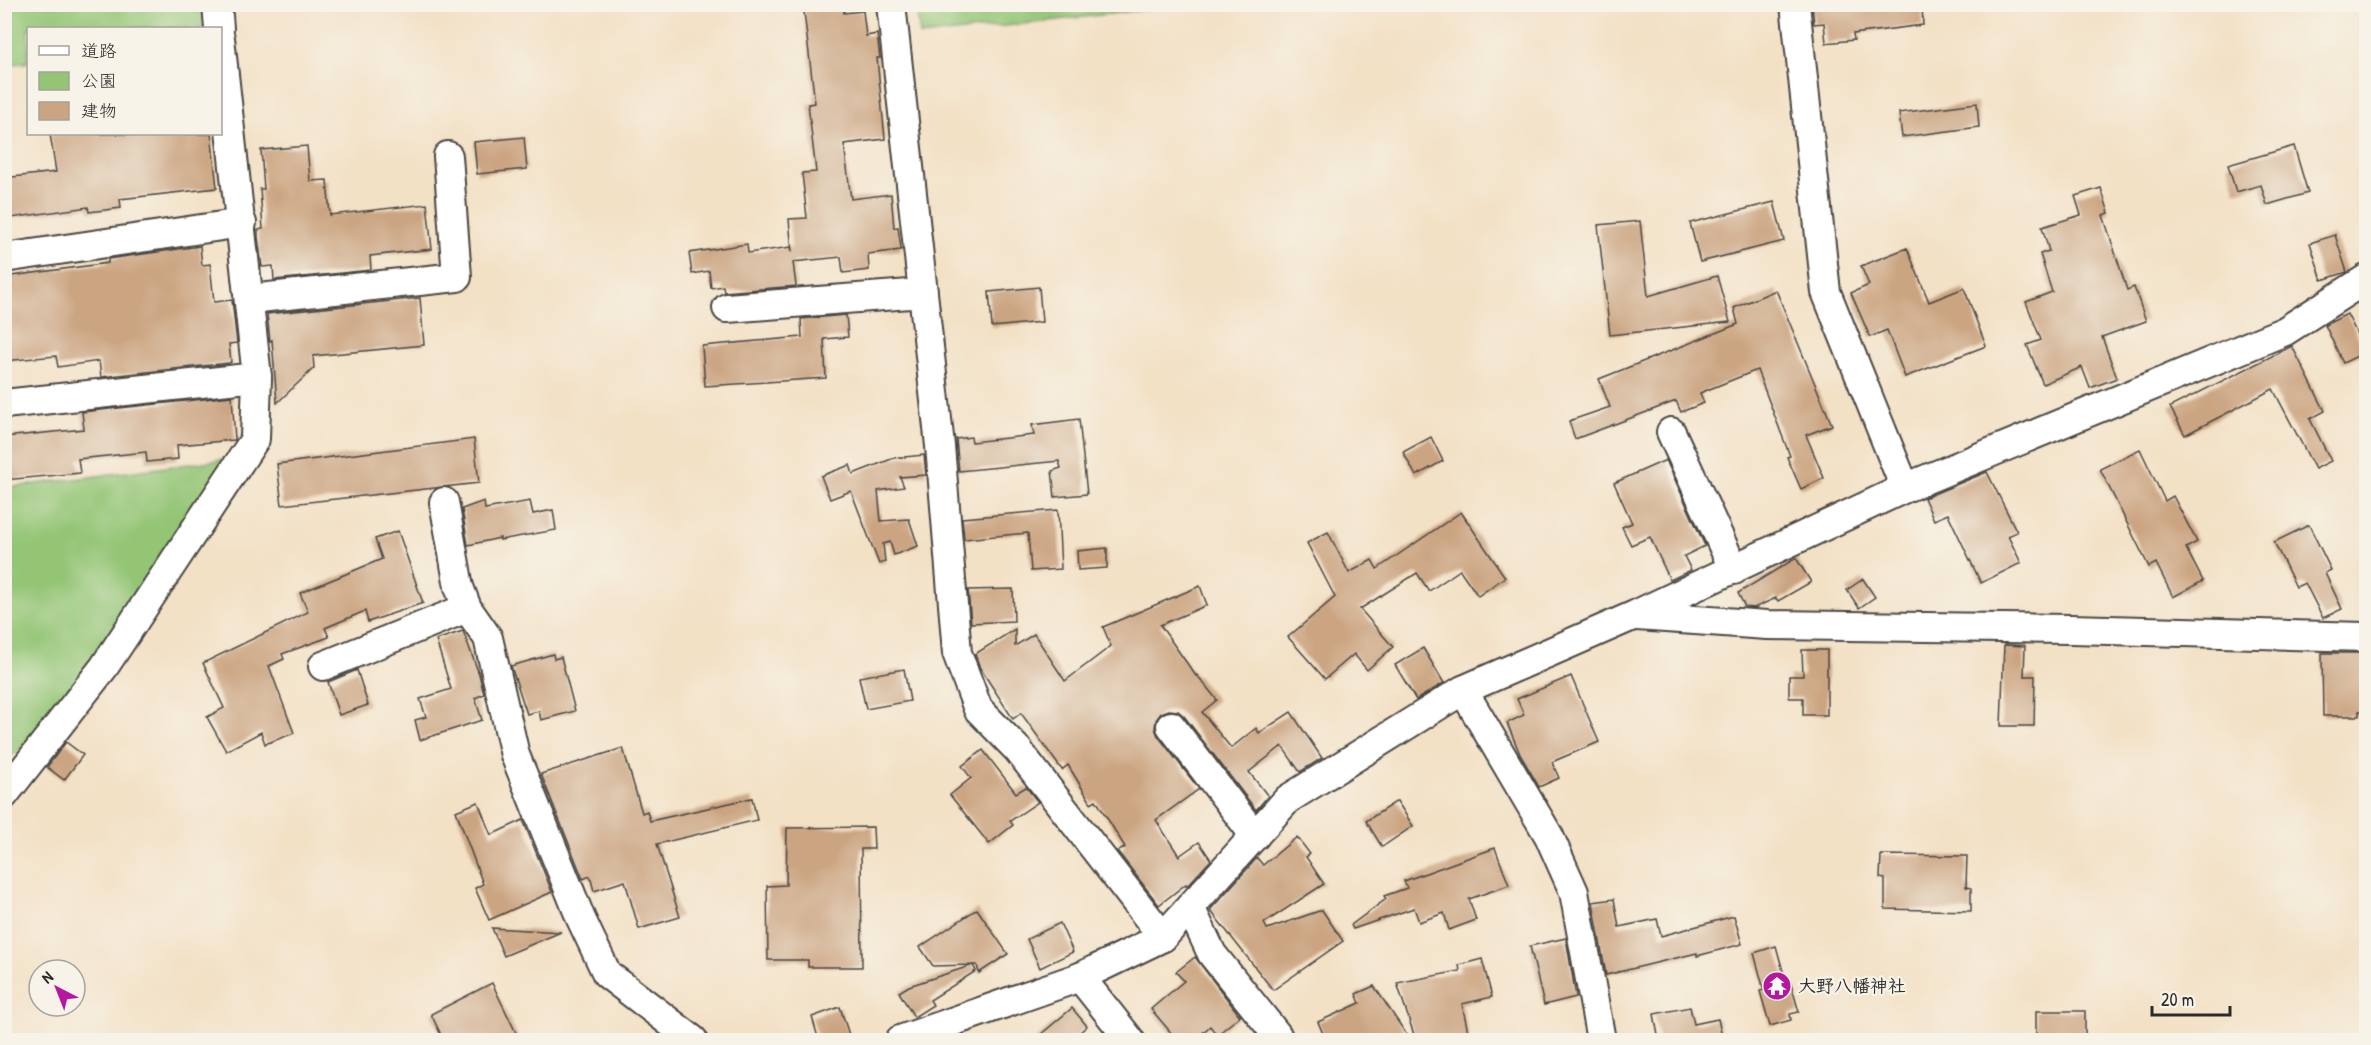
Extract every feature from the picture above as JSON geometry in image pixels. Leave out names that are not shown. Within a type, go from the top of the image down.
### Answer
[{"type":"street","points":[[217,4],[219,27]]},
{"type":"street","points":[[891,4],[940,446],[957,653],[978,709],[1018,750],[1163,937]]},
{"type":"street","points":[[1795,4],[1827,292],[1905,488]]},
{"type":"street","points":[[4,795],[104,667],[255,440],[257,377],[222,55]]},
{"type":"street","points":[[250,299],[457,277],[448,156]]},
{"type":"street","points":[[4,258],[242,223]]},
{"type":"street","points":[[900,1041],[1080,977],[1163,937],[1288,799],[1462,690],[1734,570],[1905,488],[2286,331],[2367,279]]},
{"type":"street","points":[[727,308],[923,293]]},
{"type":"street","points":[[4,404],[257,377]]},
{"type":"street","points":[[1671,432],[1734,570]]},
{"type":"street","points":[[444,502],[459,588],[467,608],[488,638],[515,755],[581,919],[607,974],[693,1041]]},
{"type":"street","points":[[323,666],[467,608]]},
{"type":"street","points":[[1635,615],[1767,625],[2071,629],[2367,637]]},
{"type":"street","points":[[1462,690],[1550,836],[1574,892],[1601,1041]]},
{"type":"street","points":[[1171,726],[1255,836]]},
{"type":"street","points":[[1190,907],[1212,954],[1277,1035],[1270,1041]]},
{"type":"street","points":[[1080,977],[1130,1041]]},
{"type":"green space","points":[[916,4],[1186,5],[920,36]]},
{"type":"green space","points":[[4,5],[204,5],[207,27],[27,27],[27,62],[5,65]]},
{"type":"green space","points":[[236,458],[52,723],[5,761],[5,488]]},
{"type":"building","points":[[803,4],[843,4],[844,13],[863,11],[866,36],[877,34],[880,58],[877,58],[885,139],[844,144],[851,199],[891,194],[894,228],[898,227],[901,250],[868,254],[869,270],[843,273],[841,257],[793,262],[796,286],[724,292],[723,286],[711,288],[709,271],[692,274],[689,253],[747,244],[748,253],[791,247],[792,252],[789,219],[807,218],[802,173],[816,172],[808,104],[815,103]]},
{"type":"building","points":[[1812,4],[1922,4],[1923,25],[1853,34],[1854,40],[1826,43],[1824,23],[1814,24]]},
{"type":"building","points":[[1977,103],[1979,127],[1902,137],[1899,113]]},
{"type":"building","points":[[50,135],[211,135],[217,188],[120,199],[121,208],[89,212],[88,207],[4,219],[4,178],[56,172]]},
{"type":"building","points":[[524,137],[527,169],[477,174],[474,142]]},
{"type":"building","points":[[307,146],[310,181],[327,180],[330,215],[427,204],[432,249],[370,256],[371,270],[274,280],[273,266],[262,267],[258,237],[258,230],[263,229],[260,189],[264,189],[261,150]]},
{"type":"building","points":[[2294,146],[2308,193],[2267,205],[2261,185],[2236,192],[2228,165]]},
{"type":"building","points":[[2101,188],[2109,213],[2103,215],[2127,290],[2134,287],[2146,321],[2102,337],[2117,378],[2090,388],[2082,367],[2043,384],[2027,345],[2041,340],[2026,302],[2052,292],[2040,254],[2049,251],[2042,227],[2081,215],[2075,196]]},
{"type":"building","points":[[1774,202],[1784,241],[1700,262],[1690,223]]},
{"type":"building","points":[[1640,221],[1648,296],[1717,276],[1730,322],[1610,335],[1598,225]]},
{"type":"building","points":[[2335,235],[2347,272],[2322,280],[2310,243]]},
{"type":"building","points":[[200,246],[202,265],[210,264],[214,302],[232,300],[237,343],[229,344],[231,362],[101,377],[99,361],[58,367],[56,356],[4,361],[4,277],[108,263],[108,259]]},
{"type":"building","points":[[1907,248],[1929,302],[1964,288],[1986,346],[1905,377],[1887,330],[1870,337],[1851,293],[1869,285],[1861,266]]},
{"type":"building","points":[[1039,287],[1042,322],[992,327],[989,292]]},
{"type":"building","points":[[1776,290],[1832,425],[1806,435],[1824,478],[1801,489],[1787,457],[1790,456],[1757,370],[1700,393],[1704,403],[1681,412],[1676,401],[1575,439],[1569,421],[1610,407],[1599,379],[1738,324],[1734,308]]},
{"type":"building","points":[[420,298],[424,345],[313,356],[314,368],[277,403],[272,340],[270,341],[267,314]]},
{"type":"building","points":[[2347,314],[2366,352],[2343,363],[2325,325]]},
{"type":"building","points":[[846,315],[848,337],[824,339],[826,378],[705,386],[702,346],[802,337],[801,319]]},
{"type":"building","points":[[2292,346],[2325,411],[2310,419],[2331,461],[2315,469],[2273,389],[2185,435],[2170,407]]},
{"type":"building","points":[[232,396],[235,440],[177,445],[178,459],[147,462],[146,452],[78,459],[80,473],[4,480],[4,437],[84,429],[82,412]]},
{"type":"building","points":[[1079,419],[1087,494],[1055,497],[1052,471],[1061,468],[1059,461],[959,471],[956,439],[971,437],[972,442],[1034,435],[1032,425]]},
{"type":"building","points":[[1431,437],[1443,461],[1416,476],[1403,452]]},
{"type":"building","points":[[474,439],[479,483],[282,505],[277,464]]},
{"type":"building","points":[[2140,449],[2165,501],[2173,496],[2197,542],[2186,548],[2203,581],[2173,597],[2156,563],[2149,567],[2100,469]]},
{"type":"building","points":[[924,455],[926,475],[900,477],[904,487],[878,491],[881,521],[909,519],[918,546],[894,555],[890,542],[883,544],[885,562],[879,564],[851,491],[830,499],[821,476],[850,465],[853,474],[894,458]]},
{"type":"building","points":[[1666,460],[1705,546],[1684,556],[1691,570],[1670,580],[1650,537],[1631,545],[1622,527],[1632,523],[1614,483]]},
{"type":"building","points":[[1987,472],[2017,532],[2008,536],[2021,563],[1981,583],[1948,514],[1934,520],[1924,498]]},
{"type":"building","points":[[484,501],[485,509],[530,501],[533,514],[553,510],[556,530],[468,545],[462,509]]},
{"type":"building","points":[[1058,510],[1061,569],[1031,571],[1028,533],[964,539],[962,518]]},
{"type":"building","points":[[1461,512],[1505,577],[1478,596],[1460,570],[1429,591],[1417,573],[1360,609],[1393,647],[1367,670],[1354,654],[1325,679],[1288,637],[1335,597],[1307,543],[1328,532],[1349,573],[1372,560],[1377,569]]},
{"type":"building","points":[[2309,525],[2331,570],[2325,573],[2342,609],[2323,618],[2305,583],[2296,587],[2274,542]]},
{"type":"building","points":[[398,531],[423,603],[368,622],[365,611],[325,628],[329,637],[282,654],[284,659],[269,666],[294,733],[265,744],[261,732],[226,751],[207,717],[224,708],[203,663],[308,612],[300,593],[382,559],[375,539]]},
{"type":"building","points":[[1107,548],[1107,568],[1078,570],[1077,551]]},
{"type":"building","points":[[1796,558],[1811,582],[1778,601],[1776,598],[1754,608],[1745,607],[1738,593]]},
{"type":"building","points":[[1863,579],[1875,597],[1859,608],[1847,590]]},
{"type":"building","points":[[1200,586],[1207,605],[1160,625],[1196,676],[1217,700],[1202,712],[1231,748],[1256,728],[1259,733],[1291,712],[1322,758],[1300,772],[1282,746],[1249,772],[1268,796],[1256,810],[1184,716],[1178,711],[1169,710],[1161,713],[1156,720],[1155,728],[1158,736],[1199,789],[1156,820],[1179,856],[1199,842],[1211,860],[1187,886],[1186,884],[1159,905],[1118,852],[1125,847],[1096,800],[1091,803],[1068,765],[1062,770],[1021,713],[1013,719],[980,668],[975,654],[1015,629],[1015,646],[1034,634],[1065,681],[1111,646],[1103,627]]},
{"type":"building","points":[[1013,589],[1014,621],[971,623],[968,590]]},
{"type":"building","points":[[463,631],[484,694],[475,698],[482,720],[420,740],[415,720],[426,717],[420,699],[451,689],[436,640]]},
{"type":"building","points":[[2004,645],[2025,646],[2024,676],[2035,676],[2034,726],[2001,726]]},
{"type":"building","points":[[1423,648],[1444,683],[1416,700],[1395,665]]},
{"type":"building","points":[[1802,650],[1827,650],[1827,715],[1803,715],[1803,698],[1789,698],[1789,676],[1803,676]]},
{"type":"building","points":[[2322,653],[2367,653],[2367,711],[2359,711],[2359,716],[2323,716]]},
{"type":"building","points":[[553,654],[554,659],[561,657],[575,711],[541,720],[539,711],[527,714],[511,666]]},
{"type":"building","points":[[904,669],[910,701],[866,709],[859,677]]},
{"type":"building","points":[[357,670],[368,705],[339,715],[328,682]]},
{"type":"building","points":[[1571,676],[1599,742],[1552,762],[1559,778],[1539,787],[1520,754],[1507,723],[1524,715],[1517,699]]},
{"type":"building","points":[[66,742],[83,755],[64,780],[47,767]]},
{"type":"building","points":[[623,748],[642,813],[647,811],[650,821],[752,798],[757,820],[657,844],[680,917],[639,929],[625,881],[594,891],[590,876],[583,879],[541,774]]},
{"type":"building","points":[[983,750],[1016,793],[1026,787],[1038,802],[1010,821],[1013,825],[989,844],[950,795],[971,778],[962,766]]},
{"type":"building","points":[[1397,801],[1413,826],[1382,847],[1366,821]]},
{"type":"building","points":[[478,802],[491,835],[523,820],[552,892],[489,920],[475,888],[483,884],[456,811]]},
{"type":"building","points":[[873,827],[874,849],[861,849],[862,967],[808,967],[808,960],[768,960],[767,886],[786,885],[787,828]]},
{"type":"building","points":[[1297,837],[1310,854],[1306,857],[1324,884],[1264,923],[1267,929],[1322,910],[1343,941],[1273,990],[1210,910],[1257,858],[1263,865]]},
{"type":"building","points":[[1495,848],[1509,885],[1469,899],[1476,920],[1449,930],[1444,913],[1419,922],[1414,908],[1353,929],[1351,925],[1386,899],[1384,896],[1407,888],[1404,881]]},
{"type":"building","points":[[1881,855],[1967,856],[1966,887],[1971,888],[1971,911],[1885,909],[1885,879],[1880,878]]},
{"type":"building","points":[[1614,899],[1619,927],[1657,919],[1661,936],[1734,916],[1742,944],[1606,975],[1593,902]]},
{"type":"building","points":[[977,909],[1008,954],[979,973],[977,965],[933,966],[920,947]]},
{"type":"building","points":[[1060,923],[1073,952],[1040,968],[1027,939]]},
{"type":"building","points":[[492,928],[561,932],[504,956]]},
{"type":"building","points":[[1566,938],[1576,997],[1544,1005],[1530,946]]},
{"type":"building","name":"大野八幡神社","points":[[1776,946],[1786,982],[1790,981],[1799,1012],[1790,1014],[1791,1020],[1770,1026],[1760,991],[1764,990],[1754,953]]},
{"type":"building","points":[[1195,957],[1240,1016],[1217,1035],[1210,1026],[1194,1041],[1178,1041],[1151,1009],[1184,981],[1176,972]]},
{"type":"building","points":[[1482,959],[1492,997],[1462,1004],[1470,1041],[1416,1041],[1397,983],[1460,971],[1459,965]]},
{"type":"building","points":[[973,965],[976,971],[930,1000],[933,1005],[914,1017],[899,992],[909,986]]},
{"type":"building","points":[[492,983],[520,1041],[444,1041],[431,1014]]},
{"type":"building","points":[[1374,986],[1411,1041],[1326,1041],[1318,1022],[1360,1003],[1356,994]]},
{"type":"building","points":[[840,1007],[851,1041],[819,1041],[812,1017]]},
{"type":"building","points":[[1690,1007],[1694,1024],[1718,1019],[1723,1041],[1659,1041],[1654,1014]]},
{"type":"building","points":[[1072,1008],[1087,1026],[1070,1041],[1033,1041]]},
{"type":"building","points":[[2036,1011],[2085,1011],[2085,1041],[2036,1041]]},
{"type":"place","name":"大野八幡神社","points":[[1777,986]]}]
